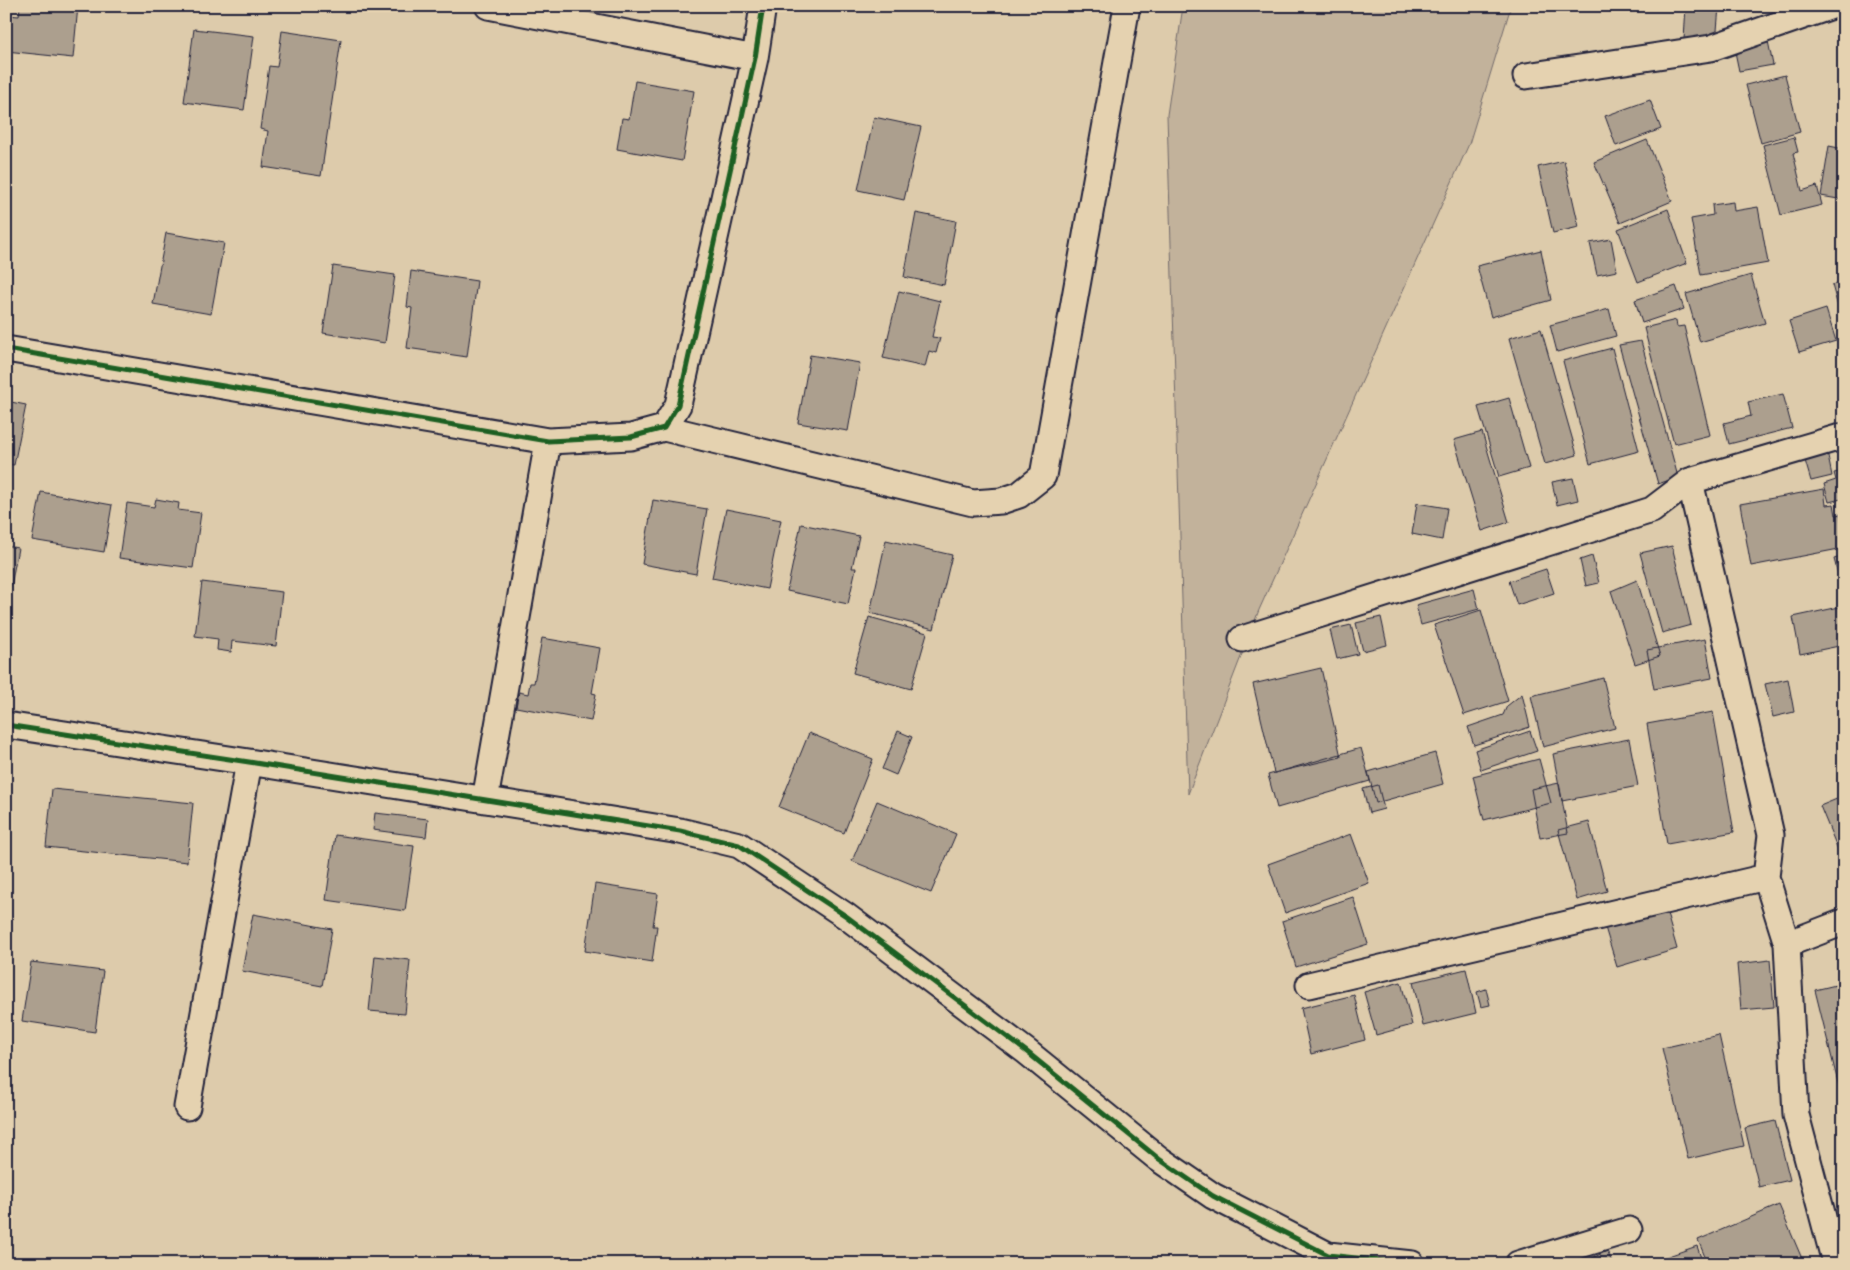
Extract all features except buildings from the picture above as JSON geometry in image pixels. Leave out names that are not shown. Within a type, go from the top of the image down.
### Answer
[{"type":"street","points":[[488,6],[755,58]]},
{"type":"street","points":[[664,428],[678,405],[755,58],[763,6]]},
{"type":"street","points":[[6,349],[548,441],[631,436],[664,428],[973,503],[1001,501],[1019,495],[1042,476],[1127,6]]},
{"type":"street","points":[[1526,76],[1711,48],[1832,6]]},
{"type":"street","points":[[1242,639],[1652,510],[1690,481],[1844,436]]},
{"type":"street","points":[[484,800],[548,441]]},
{"type":"street","points":[[1690,481],[1771,835],[1766,877],[1787,944],[1796,1115],[1833,1255],[1839,1264]]},
{"type":"street","points":[[6,725],[680,831],[739,844],[846,916],[1027,1052],[1159,1159],[1213,1196],[1328,1256],[1412,1264]]},
{"type":"street","points":[[187,1107],[249,762]]},
{"type":"street","points":[[1309,984],[1766,877]]},
{"type":"street","points":[[1787,944],[1844,922]]},
{"type":"street","points":[[1518,1264],[1629,1230]]},
{"type":"shaded area","points":[[1183,6],[1511,6],[1469,144],[1259,610],[1188,794],[1167,115]]},
{"type":"cycle path","points":[[6,349],[548,441],[631,437],[664,428],[678,405],[755,58],[763,6]]},
{"type":"cycle path","points":[[6,725],[680,831],[739,845],[846,916],[1027,1052],[1159,1159],[1213,1196],[1328,1255],[1412,1264]]}]
